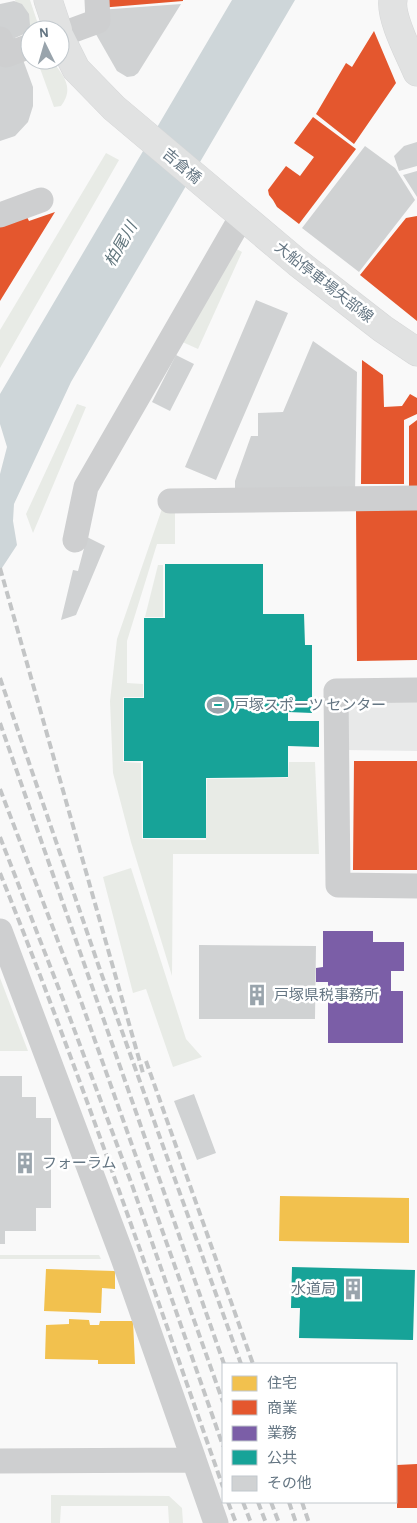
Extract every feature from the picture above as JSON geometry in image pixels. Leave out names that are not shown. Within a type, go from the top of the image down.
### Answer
[{"type":"main road","points":[[48,0],[55,20]]},
{"type":"main road","points":[[393,0],[396,24],[417,72]]},
{"type":"main road","name":"吉倉橋","points":[[70,57],[76,70],[114,108],[237,212]]},
{"type":"main road","name":"大船停車場矢部線","points":[[237,212],[383,329],[417,352]]},
{"type":"street","points":[[70,32],[98,21],[97,0]]},
{"type":"street","points":[[0,40],[6,55],[20,50]]},
{"type":"street","points":[[0,216],[40,200]]},
{"type":"street","points":[[75,540],[86,487],[237,212]]},
{"type":"street","points":[[170,500],[417,498]]},
{"type":"street","points":[[417,690],[336,691],[338,885],[417,886]]},
{"type":"street","points":[[0,930],[123,1258],[216,1523]]},
{"type":"street","points":[[0,1461],[194,1460]]},
{"type":"shaded area","points":[[15,0],[30,0],[37,20],[22,20]]},
{"type":"shaded area","points":[[41,70],[58,70],[66,82],[67,93],[65,99],[61,106],[54,107]]},
{"type":"shaded area","points":[[106,153],[119,160],[0,368],[0,330]]},
{"type":"shaded area","points":[[233,247],[242,252],[198,349],[178,340]]},
{"type":"shaded area","points":[[77,404],[86,407],[33,533],[26,514]]},
{"type":"shaded area","points":[[175,502],[175,544],[157,544],[127,641],[127,683],[143,684],[143,697],[123,697],[123,762],[141,763],[142,839],[206,840],[207,779],[288,778],[289,762],[315,762],[319,854],[173,854],[172,976],[131,842],[113,773],[110,701],[117,639],[164,503]]},
{"type":"shaded area","points":[[158,565],[163,565],[163,617],[145,617]]},
{"type":"shaded area","points":[[417,697],[417,751],[345,750],[344,703]]},
{"type":"shaded area","points":[[131,868],[186,1039],[202,1057],[173,1067],[146,989],[133,993],[103,877]]},
{"type":"shaded area","points":[[0,978],[28,1051],[0,1051]]},
{"type":"shaded area","points":[[0,1255],[99,1255],[101,1259],[0,1259]]},
{"type":"shaded area","points":[[51,1495],[169,1496],[182,1508],[183,1523],[169,1523],[168,1506],[61,1506],[60,1523],[51,1523]]},
{"type":"water","name":"柏尾川","points":[[232,0],[295,0],[71,382],[14,504],[13,521],[17,545],[0,571],[0,474],[7,447],[0,424],[0,394]]},
{"type":"building: 住宅","points":[[280,1196],[409,1198],[409,1243],[279,1241]]},
{"type":"building: 住宅","points":[[46,1269],[115,1271],[115,1289],[102,1288],[101,1313],[44,1311]]},
{"type":"building: 住宅","points":[[69,1319],[89,1320],[90,1325],[99,1325],[100,1321],[133,1321],[135,1364],[98,1364],[98,1360],[45,1359],[46,1325],[69,1324]]},
{"type":"building: 商業","points":[[86,0],[183,0],[183,1],[87,9]]},
{"type":"building: 商業","points":[[374,31],[396,83],[354,144],[316,114],[346,63],[352,67]]},
{"type":"building: 商業","points":[[313,117],[356,149],[299,224],[277,207],[268,190],[286,166],[300,176],[314,157],[294,143]]},
{"type":"building: 商業","points":[[55,212],[0,301],[0,227],[27,217],[29,221]]},
{"type":"building: 商業","points":[[417,216],[417,321],[360,275],[406,218]]},
{"type":"building: 商業","points":[[362,360],[383,375],[384,407],[402,406],[410,394],[417,398],[417,414],[404,420],[404,484],[361,484]]},
{"type":"building: 商業","points":[[417,420],[417,492],[409,492],[409,426]]},
{"type":"building: 商業","points":[[356,507],[417,507],[417,660],[357,661]]},
{"type":"building: 商業","points":[[354,761],[417,761],[417,870],[353,870]]},
{"type":"building: 商業","points":[[417,1464],[417,1508],[397,1508],[397,1465]]},
{"type":"building: 業務","points":[[323,931],[373,931],[373,942],[404,942],[404,971],[391,971],[391,991],[403,991],[403,1043],[328,1043],[328,982],[316,982],[316,968],[323,967]]},
{"type":"building: 公共","name":"戸塚スポーツ センター","points":[[165,564],[263,564],[263,614],[304,614],[305,645],[312,645],[312,713],[288,712],[288,721],[319,721],[319,747],[288,746],[288,777],[206,778],[206,838],[143,838],[143,761],[124,761],[124,698],[144,698],[144,618],[165,618]]},
{"type":"building: 公共","name":"水道局","points":[[292,1267],[415,1270],[413,1340],[299,1338],[300,1308],[291,1308]]},
{"type":"building: その他","points":[[14,1],[22,4],[29,14],[30,20],[20,20],[20,36],[15,38],[20,52],[20,70],[27,70],[33,87],[33,106],[28,122],[15,136],[0,141],[0,4]]},
{"type":"building: その他","points":[[181,4],[138,73],[127,77],[117,71],[85,11]]},
{"type":"building: その他","points":[[417,142],[417,166],[399,171],[394,156],[404,146]]},
{"type":"building: その他","points":[[365,146],[395,168],[415,200],[359,272],[302,228]]},
{"type":"building: その他","points":[[417,171],[417,197],[403,175]]},
{"type":"building: その他","points":[[256,300],[288,313],[216,480],[185,467]]},
{"type":"building: その他","points":[[313,341],[357,372],[355,493],[235,493],[235,481],[251,436],[258,436],[258,413],[283,412]]},
{"type":"building: その他","points":[[176,355],[194,364],[170,411],[152,402]]},
{"type":"building: その他","points":[[87,537],[105,546],[76,615],[61,620],[73,570],[78,571]]},
{"type":"building: その他","name":"戸塚県税事務所","points":[[199,945],[316,946],[315,1019],[199,1019]]},
{"type":"building: その他","name":"フォーラム","points":[[0,1076],[22,1076],[22,1097],[36,1097],[36,1118],[51,1118],[51,1208],[36,1208],[36,1231],[5,1231],[5,1244],[0,1244]]},
{"type":"building: その他","points":[[194,1094],[216,1153],[197,1160],[174,1101]]},
{"type":"railway","points":[[0,568],[143,1073]]},
{"type":"railway","points":[[0,678],[99,967],[241,1363]]},
{"type":"railway","points":[[0,723],[224,1363]]},
{"type":"railway","points":[[0,789],[82,1004],[222,1399]]},
{"type":"railway","points":[[0,837],[132,1185],[222,1443]]},
{"type":"railway","points":[[0,873],[87,1102],[222,1484]]},
{"type":"railway","points":[[146,1061],[253,1363]]},
{"type":"railway","points":[[228,1503],[236,1523]]},
{"type":"railway","points":[[243,1503],[251,1523]]},
{"type":"railway","points":[[258,1503],[266,1523]]},
{"type":"railway","points":[[271,1503],[279,1523]]},
{"type":"railway","points":[[289,1503],[296,1523]]},
{"type":"railway","points":[[302,1503],[309,1523]]},
{"type":"place","name":"戸塚スポーツ センター","points":[[218,705]]},
{"type":"place","name":"戸塚県税事務所","points":[[257,995]]},
{"type":"place","name":"フォーラム","points":[[25,1163]]},
{"type":"place","name":"水道局","points":[[353,1289]]}]
